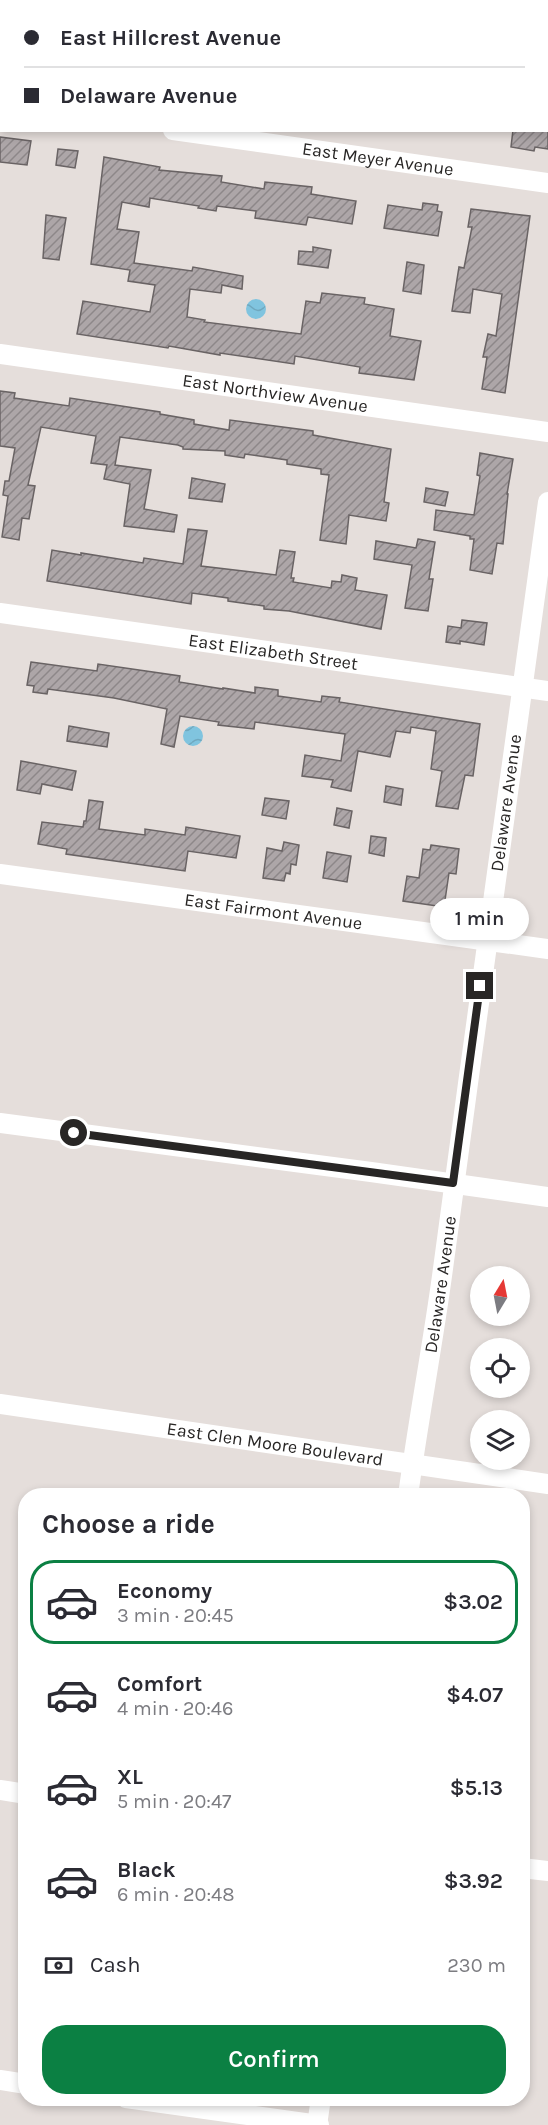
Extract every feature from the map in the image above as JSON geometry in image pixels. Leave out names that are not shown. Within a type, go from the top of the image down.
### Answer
[{"type":"street","name":"East Meyer Avenue","points":[[187,132],[548,183]]},
{"type":"street","name":"East Northview Avenue","points":[[0,354],[548,432]]},
{"type":"street","name":"Delaware Avenue","points":[[409,1488],[442,1277],[486,940],[506,814],[521,687],[548,502]]},
{"type":"street","name":"East Elizabeth Street","points":[[0,613],[548,691]]},
{"type":"street","name":"East Fairmont Avenue","points":[[0,874],[548,949]]},
{"type":"street","points":[[0,1123],[548,1197]]},
{"type":"street","name":"East Clen Moore Boulevard","points":[[0,1404],[548,1484]]},
{"type":"street","points":[[0,1790],[18,1793]]},
{"type":"street","points":[[530,1869],[548,1871]]},
{"type":"street","points":[[0,2080],[18,2083]]},
{"type":"street","points":[[183,2106],[318,2125],[320,2106]]},
{"type":"water","points":[[256,299],[263,302],[266,309],[263,316],[256,319],[249,316],[246,309],[249,302]]},
{"type":"water","points":[[193,726],[200,729],[203,736],[200,743],[193,746],[186,743],[183,736],[186,729]]},
{"type":"building","points":[[513,132],[548,132],[548,149],[535,147],[534,151],[511,147]]},
{"type":"building","points":[[0,137],[31,141],[27,165],[0,162]]},
{"type":"building","points":[[58,149],[78,151],[75,168],[56,165]]},
{"type":"building","points":[[104,157],[160,167],[159,170],[222,176],[221,182],[264,189],[265,182],[312,187],[311,194],[356,201],[352,224],[308,217],[306,225],[255,218],[256,211],[217,206],[216,211],[150,198],[149,207],[122,202],[117,229],[139,232],[134,263],[192,271],[193,267],[243,276],[242,289],[222,285],[221,293],[190,289],[187,317],[205,320],[204,322],[301,334],[306,301],[320,303],[322,293],[365,298],[364,304],[394,309],[390,336],[421,341],[414,380],[359,373],[360,367],[295,356],[294,364],[77,334],[83,301],[150,312],[155,285],[128,281],[130,270],[91,264]]},
{"type":"building","points":[[423,203],[438,205],[437,211],[442,212],[438,236],[384,228],[388,205],[422,210]]},
{"type":"building","points":[[471,209],[530,216],[505,393],[482,389],[487,357],[483,357],[488,334],[496,336],[502,294],[473,289],[470,313],[452,311],[459,267],[464,268],[472,227],[468,227]]},
{"type":"building","points":[[46,215],[66,218],[59,260],[43,258]]},
{"type":"building","points":[[313,247],[331,250],[328,268],[298,264],[299,251],[313,252]]},
{"type":"building","points":[[407,262],[424,265],[421,294],[403,291]]},
{"type":"building","points":[[0,391],[15,393],[14,398],[69,406],[70,398],[160,412],[160,414],[194,420],[194,424],[229,430],[230,420],[313,431],[313,435],[391,449],[384,502],[389,503],[386,521],[349,515],[346,544],[320,540],[329,475],[321,474],[321,469],[287,464],[287,460],[245,454],[244,458],[225,455],[225,451],[183,449],[178,445],[120,437],[115,465],[151,470],[144,509],[177,515],[174,532],[124,526],[130,484],[104,479],[107,465],[91,463],[96,436],[41,427],[28,485],[35,486],[29,519],[22,518],[19,540],[2,537],[8,496],[3,495],[5,481],[9,481],[15,448],[0,446]]},
{"type":"building","points":[[480,453],[513,459],[507,494],[503,544],[497,543],[492,574],[470,570],[474,539],[470,539],[470,536],[434,530],[436,510],[474,515],[480,476],[477,475]]},
{"type":"building","points":[[192,478],[225,484],[222,502],[189,498]]},
{"type":"building","points":[[426,488],[448,492],[445,506],[424,502]]},
{"type":"building","points":[[188,529],[207,531],[201,566],[276,575],[280,550],[295,552],[291,578],[294,578],[293,582],[331,588],[332,581],[341,582],[342,575],[357,578],[355,590],[387,595],[381,629],[289,611],[264,609],[264,606],[228,601],[228,598],[192,593],[191,604],[47,581],[52,550],[143,563],[144,558],[183,564]]},
{"type":"building","points":[[418,539],[435,542],[429,579],[433,579],[428,611],[405,608],[412,565],[374,559],[376,541],[416,548]]},
{"type":"building","points":[[462,620],[487,623],[484,645],[460,641],[460,644],[446,642],[448,626],[461,628]]},
{"type":"building","points":[[31,662],[97,671],[98,664],[180,676],[179,682],[223,689],[255,693],[255,687],[278,690],[278,696],[321,702],[322,696],[340,698],[339,702],[480,724],[473,776],[465,775],[458,809],[436,806],[442,771],[431,769],[436,731],[411,727],[410,733],[396,731],[390,757],[358,751],[351,791],[331,787],[333,780],[302,776],[305,755],[341,761],[345,734],[255,722],[254,729],[218,725],[219,722],[180,716],[174,747],[161,744],[167,709],[114,698],[48,689],[47,694],[33,692],[34,686],[27,685]]},
{"type":"building","points":[[69,726],[109,733],[107,747],[67,741]]},
{"type":"building","points":[[21,761],[76,771],[72,790],[42,784],[40,794],[17,790]]},
{"type":"building","points":[[386,786],[403,789],[401,805],[384,802]]},
{"type":"building","points":[[265,798],[289,801],[286,819],[262,815]]},
{"type":"building","points":[[89,800],[103,802],[99,829],[145,835],[145,829],[185,835],[186,827],[240,836],[236,858],[188,851],[185,871],[66,854],[67,849],[38,844],[42,822],[83,827]]},
{"type":"building","points":[[337,808],[352,811],[349,828],[334,825]]},
{"type":"building","points":[[371,836],[386,838],[384,856],[369,853]]},
{"type":"building","points":[[284,842],[299,845],[296,865],[291,864],[290,874],[286,873],[284,881],[263,878],[267,848],[282,851]]},
{"type":"building","points":[[431,845],[459,849],[456,874],[449,873],[444,907],[403,901],[407,876],[419,878],[423,849],[430,850]]},
{"type":"building","points":[[327,852],[351,856],[347,882],[323,878]]},
{"type":"route","points":[[74,1133],[453,1183],[480,986]]}]
